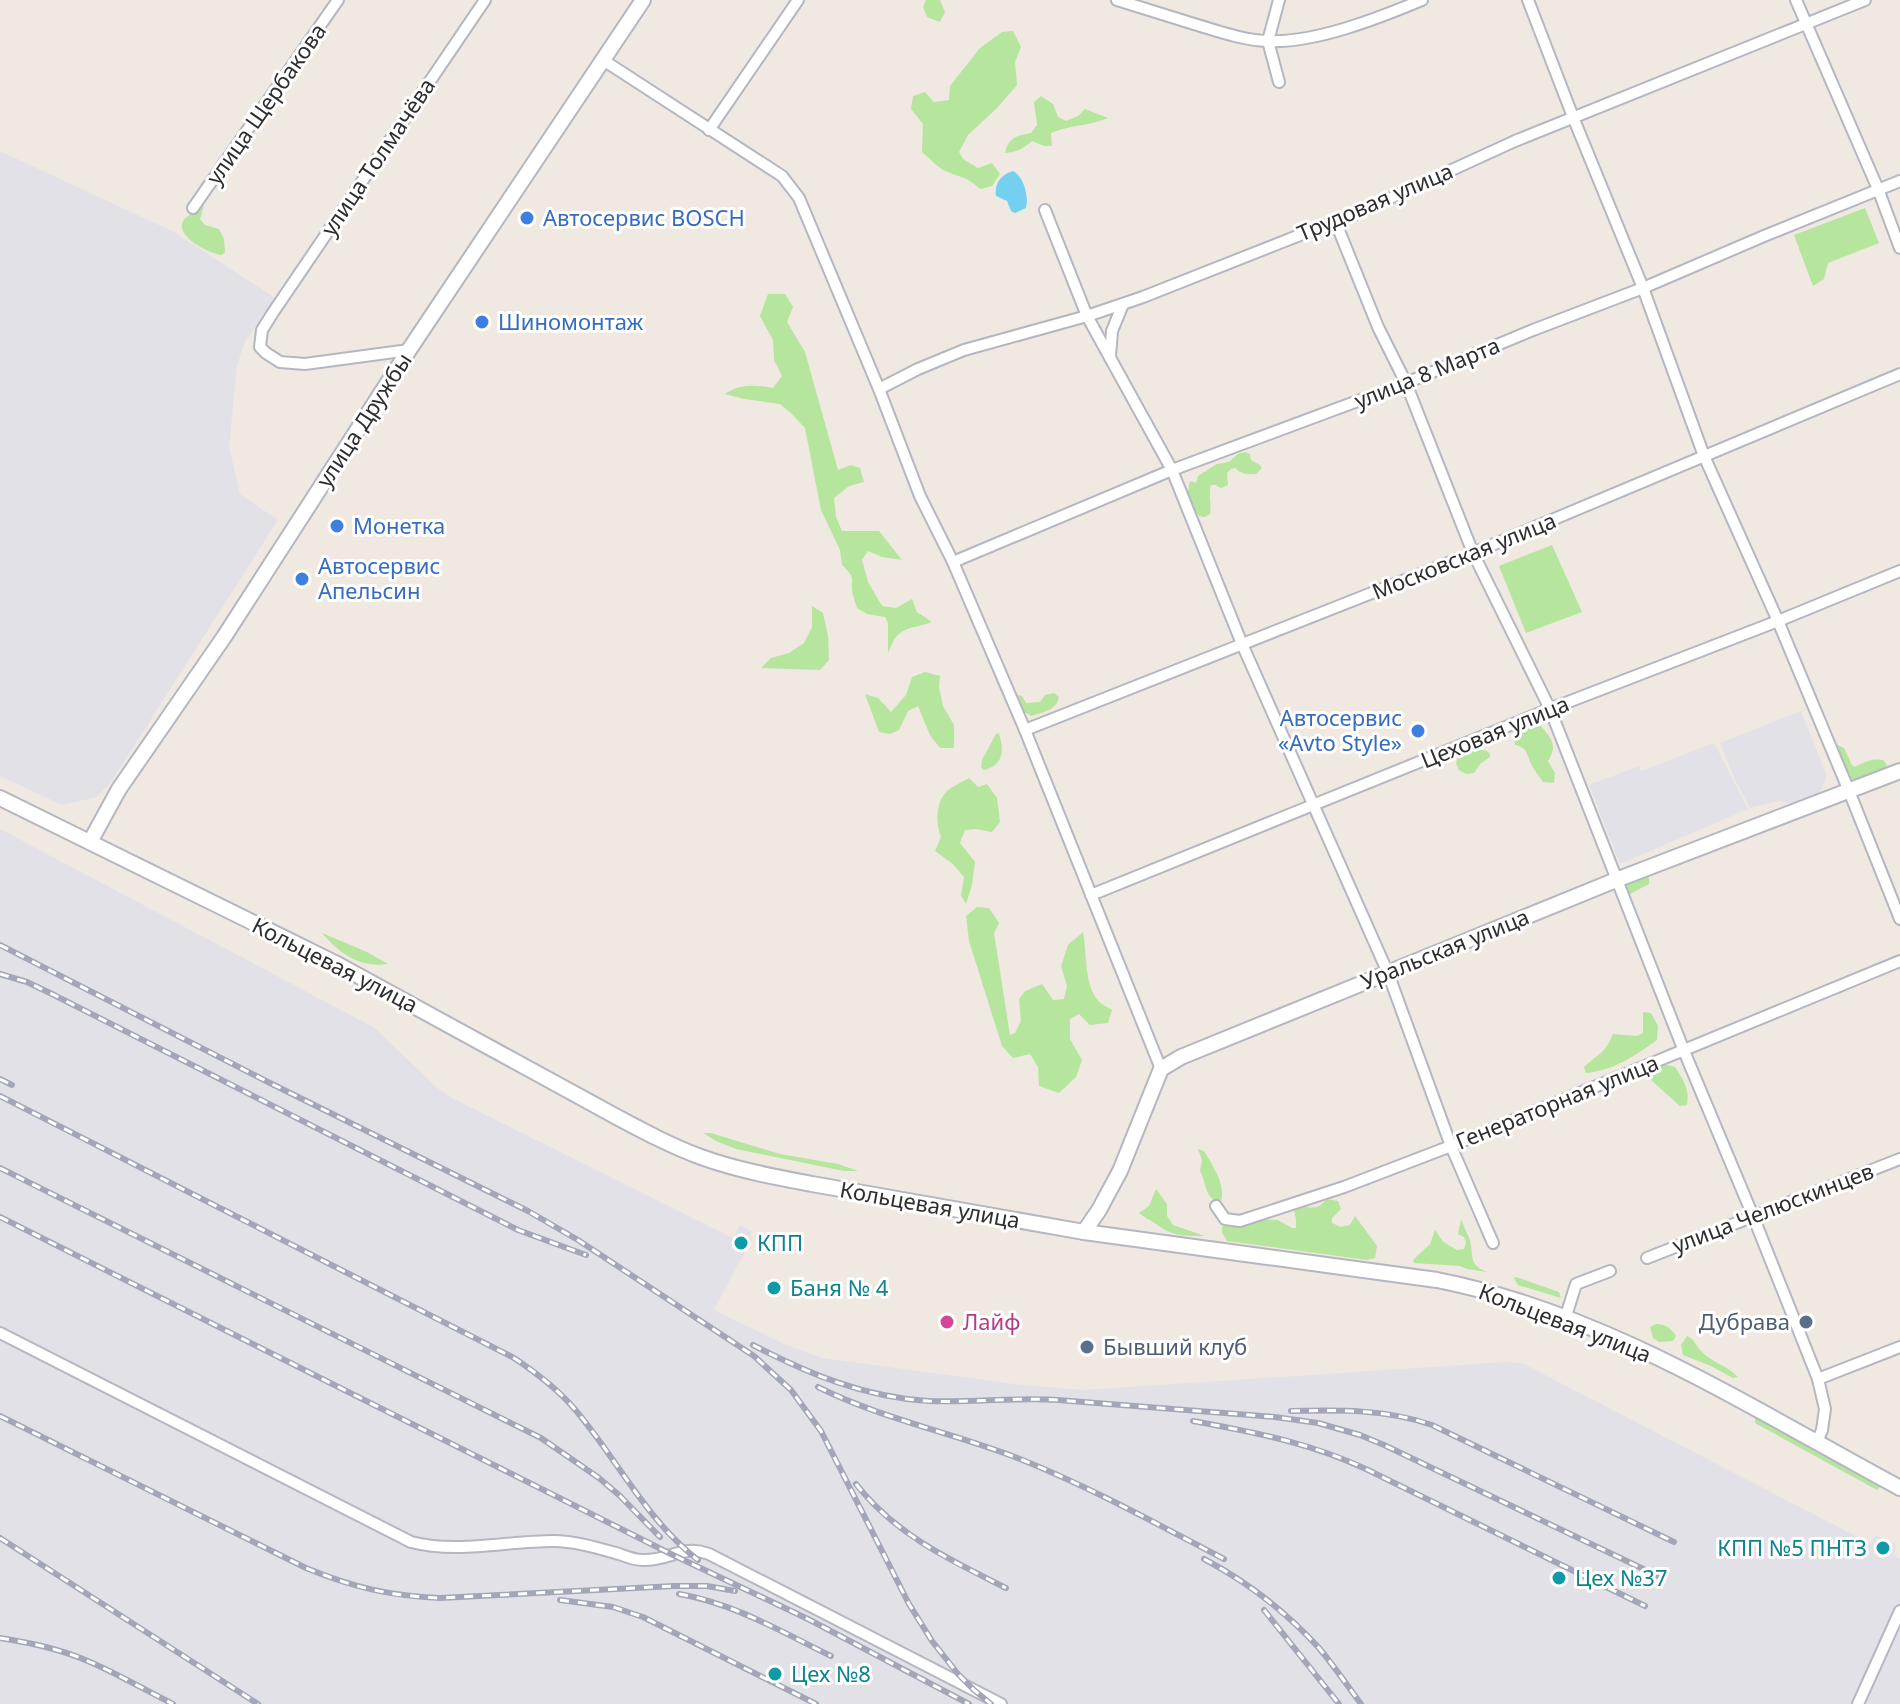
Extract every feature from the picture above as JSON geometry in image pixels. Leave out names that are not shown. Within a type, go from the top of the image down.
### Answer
[{"type":"street","name":"улица Щербакова","points":[[193,208],[338,0]]},
{"type":"street","name":"улица Толмачёва","points":[[409,350],[305,364],[280,362],[260,347],[262,330],[272,314],[485,0]]},
{"type":"street","name":"улица Дружбы","points":[[90,842],[119,789],[224,637],[409,350],[643,0]]},
{"type":"street","points":[[709,130],[798,0]]},
{"type":"street","points":[[1117,0],[1225,34],[1268,41],[1296,41],[1383,17],[1422,0]]},
{"type":"street","points":[[1279,0],[1268,41],[1279,82]]},
{"type":"street","points":[[1528,0],[1643,288],[1704,456],[1778,621],[1900,919]]},
{"type":"street","points":[[1796,0],[1878,189],[1900,248]]},
{"type":"street","name":"Трудовая улица","points":[[879,389],[964,350],[1123,304],[1336,223],[1573,117],[1865,0]]},
{"type":"street","points":[[603,60],[782,176],[799,198],[920,496],[953,562],[1025,730],[1161,1069],[1120,1171],[1084,1232]]},
{"type":"street","name":"улица 8 Марта","points":[[953,562],[1172,470],[1406,383],[1900,181]]},
{"type":"street","points":[[1045,210],[1087,316],[1172,470],[1242,644],[1388,973],[1451,1146],[1493,1243]]},
{"type":"street","points":[[1336,223],[1378,327],[1406,383],[1473,553],[1550,709],[1684,1051],[1818,1379],[1824,1399],[1825,1420],[1817,1442]]},
{"type":"street","points":[[1110,358],[1112,331],[1123,304]]},
{"type":"street","name":"Московская улица","points":[[1025,730],[1473,553],[1900,374]]},
{"type":"street","name":"Цеховая улица","points":[[1091,895],[1900,571]]},
{"type":"street","name":"Уральская улица","points":[[1161,1069],[1181,1057],[1616,880],[1900,771]]},
{"type":"street","name":"Кольцевая улица","points":[[0,798],[347,969],[615,1116],[701,1157],[812,1184],[1084,1232],[1437,1280],[1475,1288],[1620,1339],[1900,1488]]},
{"type":"street","name":"Генераторная улица","points":[[1216,1206],[1225,1219],[1240,1221],[1344,1187],[1900,961]]},
{"type":"street","name":"улица Челюскинцев","points":[[1647,1258],[1900,1159]]},
{"type":"street","points":[[1565,1319],[1576,1284],[1610,1271]]},
{"type":"street","points":[[0,1333],[411,1542],[448,1548],[553,1541],[636,1560],[695,1549],[1001,1704]]},
{"type":"street","points":[[1818,1379],[1900,1347]]},
{"type":"street","points":[[1858,1704],[1900,1611]]},
{"type":"shaded area","points":[[0,151],[174,232],[275,298],[245,342],[237,365],[229,447],[240,494],[278,520],[111,782],[97,797],[62,805],[0,776]]},
{"type":"shaded area","points":[[1801,711],[1827,776],[1819,794],[1794,804],[1779,801],[1750,808],[1720,743]]},
{"type":"shaded area","points":[[1714,743],[1748,809],[1620,864],[1589,785],[1639,766],[1641,771]]},
{"type":"shaded area","points":[[0,829],[375,1028],[437,1088],[454,1099],[733,1238],[740,1225],[752,1231],[750,1235],[753,1237],[714,1310],[784,1344],[822,1358],[1022,1385],[1084,1390],[1522,1363],[1871,1544],[1875,1535],[1897,1545],[1893,1555],[1900,1559],[1900,1704],[0,1704]]},
{"type":"green space","points":[[926,0],[940,0],[945,12],[940,22],[927,17],[923,7]]},
{"type":"green space","points":[[1013,31],[1021,47],[1015,62],[1017,85],[968,135],[959,152],[963,159],[978,168],[992,163],[1000,174],[992,186],[980,189],[942,169],[922,152],[923,124],[911,109],[913,96],[925,92],[934,102],[949,100],[950,86],[980,48],[1002,32]]},
{"type":"green space","points":[[1041,96],[1053,104],[1058,117],[1066,121],[1085,109],[1108,118],[1051,133],[1052,146],[1032,141],[1020,150],[1005,153],[1011,141],[1017,136],[1031,133],[1037,125],[1034,102]]},
{"type":"green space","points":[[204,206],[200,219],[205,225],[219,229],[224,239],[225,252],[222,255],[202,248],[184,233],[183,221]]},
{"type":"green space","points":[[1865,208],[1879,243],[1828,263],[1824,279],[1813,286],[1794,235]]},
{"type":"green space","points":[[768,294],[785,294],[793,307],[787,322],[805,352],[838,470],[851,465],[860,468],[864,482],[849,486],[834,498],[836,517],[842,531],[879,531],[902,560],[868,551],[862,560],[868,582],[882,606],[896,608],[912,599],[917,612],[932,622],[902,631],[888,653],[888,623],[885,617],[867,614],[857,608],[851,577],[842,565],[840,550],[821,510],[805,428],[780,404],[725,394],[742,386],[773,388],[782,376],[774,360],[773,340],[760,316]]},
{"type":"green space","points":[[1245,452],[1262,468],[1256,474],[1231,469],[1227,473],[1228,485],[1221,488],[1211,485],[1210,514],[1199,516],[1187,496],[1190,481],[1196,483],[1198,476]]},
{"type":"green space","points":[[1552,545],[1582,612],[1526,633],[1499,566]]},
{"type":"green space","points":[[812,606],[823,613],[829,660],[820,670],[761,668],[771,658],[789,653],[804,643],[812,627]]},
{"type":"green space","points":[[925,672],[940,676],[943,706],[954,725],[954,748],[940,748],[930,735],[918,706],[908,711],[899,730],[890,734],[879,732],[865,694],[878,698],[891,712],[906,695],[912,677]]},
{"type":"green space","points":[[1054,693],[1059,697],[1055,705],[1031,716],[1022,713],[1014,694],[1022,696],[1026,703],[1040,702],[1045,695]]},
{"type":"green space","points":[[1537,721],[1553,744],[1548,761],[1555,773],[1554,783],[1543,782],[1524,749],[1515,745],[1514,739],[1524,724]]},
{"type":"green space","points":[[999,733],[1002,745],[999,761],[984,770],[982,760]]},
{"type":"green space","points":[[1835,744],[1844,748],[1855,767],[1869,761],[1883,760],[1887,765],[1885,772],[1854,783],[1849,780]]},
{"type":"green space","points":[[1479,749],[1487,751],[1490,757],[1474,773],[1466,774],[1459,770],[1456,763],[1459,754],[1465,755]]},
{"type":"green space","points":[[969,778],[978,787],[987,784],[997,798],[1000,822],[992,832],[965,830],[960,843],[975,862],[966,904],[961,895],[964,877],[935,851],[941,837],[937,820],[942,797]]},
{"type":"green space","points":[[1646,876],[1649,884],[1626,893],[1624,884]]},
{"type":"green space","points":[[977,907],[989,908],[999,923],[994,933],[1010,1035],[1015,1033],[1021,1021],[1019,999],[1025,991],[1042,984],[1053,1000],[1064,999],[1067,986],[1061,966],[1068,945],[1083,932],[1092,991],[1099,1002],[1112,1010],[1108,1023],[1090,1025],[1079,1014],[1070,1019],[1070,1039],[1082,1060],[1076,1077],[1059,1093],[1039,1086],[1038,1067],[1030,1054],[1013,1058],[1002,1046],[969,941],[966,916]]},
{"type":"green space","points":[[322,933],[388,964],[368,964],[351,958]]},
{"type":"green space","points":[[1643,1012],[1651,1013],[1658,1026],[1657,1040],[1615,1066],[1586,1073],[1584,1067],[1604,1050],[1613,1034],[1637,1036],[1643,1033]]},
{"type":"green space","points":[[1664,1064],[1675,1067],[1681,1076],[1687,1090],[1687,1105],[1680,1106],[1650,1079],[1649,1071]]},
{"type":"green space","points":[[703,1133],[858,1171],[844,1171],[736,1149]]},
{"type":"green space","points":[[1198,1149],[1204,1151],[1218,1176],[1222,1189],[1221,1202],[1212,1198],[1207,1190],[1200,1171],[1202,1160]]},
{"type":"green space","points":[[1156,1189],[1167,1204],[1167,1216],[1173,1225],[1205,1236],[1174,1234],[1139,1213],[1149,1206]]},
{"type":"green space","points":[[1327,1199],[1338,1201],[1341,1209],[1332,1218],[1332,1223],[1341,1227],[1350,1225],[1355,1216],[1377,1246],[1375,1258],[1367,1260],[1227,1241],[1222,1232],[1222,1227],[1233,1216],[1243,1215],[1278,1220],[1296,1228],[1294,1210],[1298,1207],[1317,1207]]},
{"type":"green space","points":[[1461,1219],[1474,1262],[1487,1272],[1460,1266],[1414,1263],[1413,1260],[1430,1244],[1435,1230],[1447,1245],[1457,1250],[1464,1249],[1464,1237],[1458,1234]]},
{"type":"green space","points":[[1516,1277],[1559,1292],[1561,1298],[1518,1285]]},
{"type":"green space","points":[[1656,1324],[1670,1329],[1676,1336],[1673,1341],[1659,1342],[1653,1338],[1650,1327]]},
{"type":"green space","points":[[1687,1336],[1704,1354],[1738,1377],[1733,1378],[1683,1355],[1681,1345]]},
{"type":"green space","points":[[1755,1417],[1881,1486],[1877,1490],[1755,1423]]},
{"type":"water","points":[[1013,171],[1023,182],[1027,198],[1026,208],[1015,213],[1007,201],[996,196],[1000,180]]},
{"type":"railway","points":[[0,945],[528,1211],[578,1240],[754,1356],[791,1390],[821,1431],[909,1604],[932,1641],[958,1674],[991,1704]]},
{"type":"railway","points":[[0,974],[52,994],[518,1230],[586,1255]]},
{"type":"railway","points":[[0,1079],[12,1085]]},
{"type":"railway","points":[[0,1096],[514,1358],[559,1392],[572,1406],[662,1526],[698,1560]]},
{"type":"railway","points":[[0,1168],[541,1438],[599,1478],[660,1537]]},
{"type":"railway","points":[[0,1217],[673,1555],[808,1619],[969,1704]]},
{"type":"railway","points":[[753,1345],[838,1382],[904,1399],[1058,1400],[1318,1423],[1384,1445],[1658,1576]]},
{"type":"railway","points":[[818,1387],[867,1408],[1046,1470],[1224,1559]]},
{"type":"railway","points":[[1291,1411],[1380,1413],[1432,1425],[1674,1542]]},
{"type":"railway","points":[[0,1416],[306,1568],[372,1589],[440,1598],[674,1586],[707,1586],[735,1591]]},
{"type":"railway","points":[[1193,1421],[1282,1440],[1346,1460],[1645,1606]]},
{"type":"railway","points":[[856,1484],[906,1532],[1006,1588]]},
{"type":"railway","points":[[0,1538],[258,1704]]},
{"type":"railway","points":[[1204,1559],[1250,1588],[1293,1622],[1319,1648],[1361,1704]]},
{"type":"railway","points":[[679,1594],[738,1611],[831,1656]]},
{"type":"railway","points":[[560,1600],[613,1607],[643,1617],[816,1704]]},
{"type":"railway","points":[[1264,1610],[1339,1704]]},
{"type":"railway","points":[[0,1638],[79,1657],[173,1704]]},
{"type":"place","name":"Автосервис BOSCH","points":[[527,218]]},
{"type":"place","name":"Шиномонтаж","points":[[482,322]]},
{"type":"place","name":"Монетка","points":[[337,526]]},
{"type":"place","name":"Автосервис Апельсин","points":[[302,579]]},
{"type":"place","name":"Автосервис «Avto Style»","points":[[1418,731]]},
{"type":"place","name":"КПП","points":[[741,1243]]},
{"type":"place","name":"Баня № 4","points":[[774,1288]]},
{"type":"place","name":"Лайф","points":[[947,1322]]},
{"type":"place","name":"Дубрава","points":[[1806,1322]]},
{"type":"place","name":"Бывший клуб","points":[[1087,1347]]},
{"type":"place","name":"КПП №5 ПНТЗ","points":[[1883,1548]]},
{"type":"place","name":"Цех №37","points":[[1559,1578]]},
{"type":"place","name":"Цех №8","points":[[775,1674]]}]
